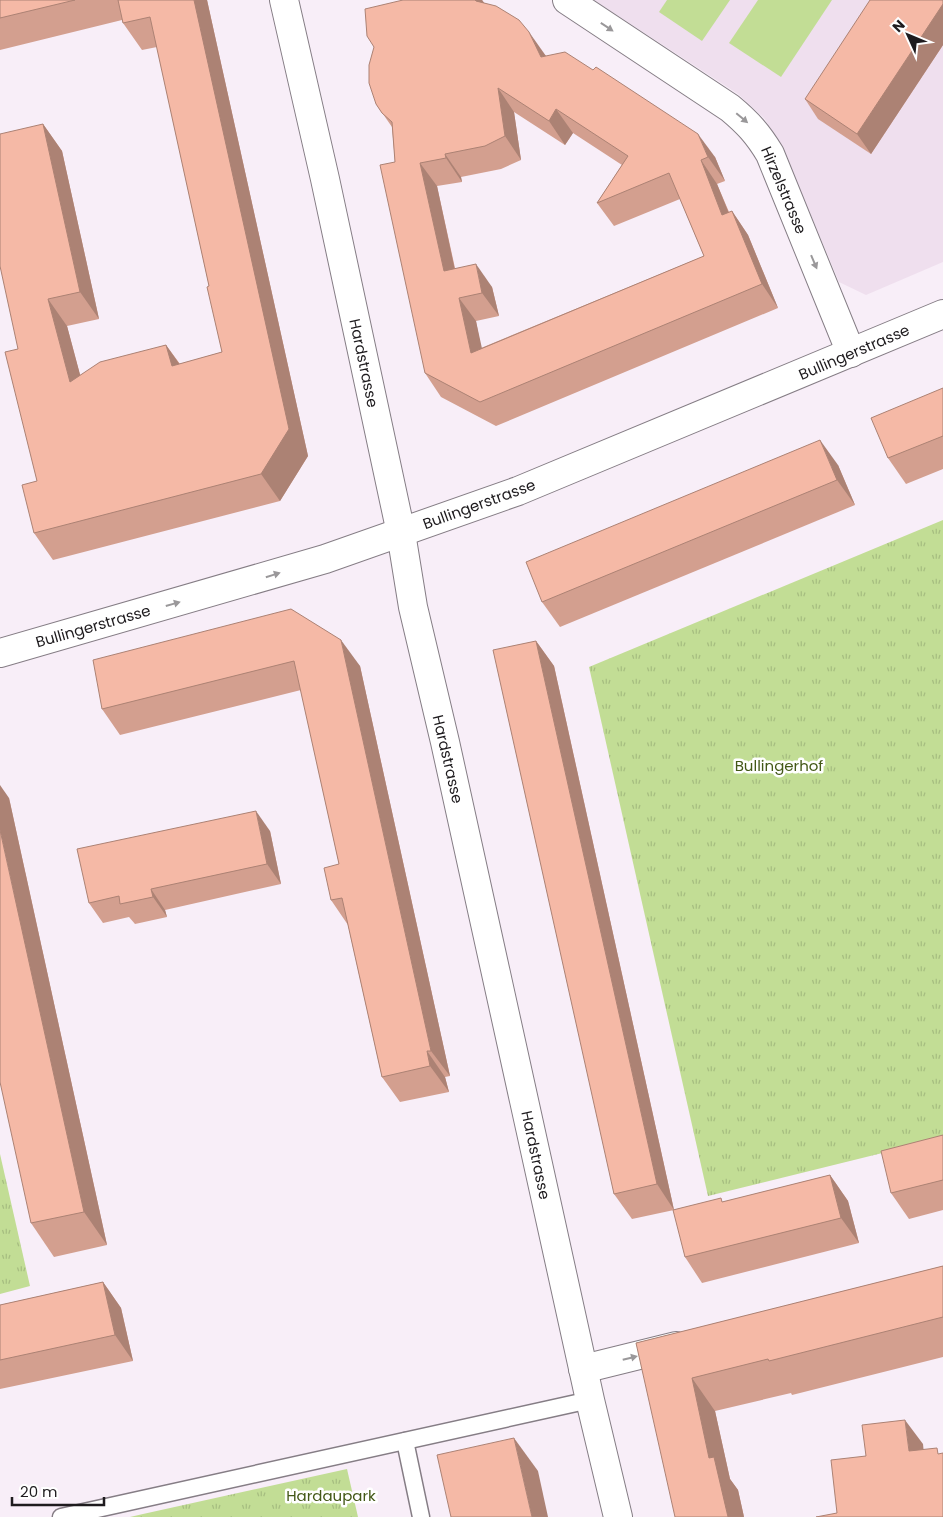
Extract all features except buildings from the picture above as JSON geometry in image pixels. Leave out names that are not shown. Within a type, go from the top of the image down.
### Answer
[{"type":"street","name":"Hardstrasse","points":[[284,0],[325,179],[400,532],[413,607],[445,742],[583,1369],[618,1517]]},
{"type":"street","name":"Hirzelstrasse","points":[[567,0],[730,108],[759,135],[773,163],[851,353]]},
{"type":"street","name":"Bullingerstrasse","points":[[0,653],[300,567],[518,491],[943,314]]},
{"type":"street","points":[[583,1369],[702,1340]]},
{"type":"lane","points":[[61,1517],[590,1400]]},
{"type":"lane","points":[[405,1441],[421,1517]]},
{"type":"shaded area","points":[[594,0],[943,0],[943,262],[866,295],[839,282],[783,149],[764,118],[738,94]]},
{"type":"green space","points":[[667,0],[730,0],[702,41],[659,12]]},
{"type":"green space","points":[[758,0],[832,0],[781,77],[729,43]]},
{"type":"green space","name":"Bullingerhof","points":[[943,520],[943,1138],[708,1196],[589,667]]},
{"type":"green space","points":[[0,1154],[30,1286],[0,1294]]},
{"type":"green space","name":"Hardaupark","points":[[347,1469],[358,1517],[130,1517],[143,1514]]}]
